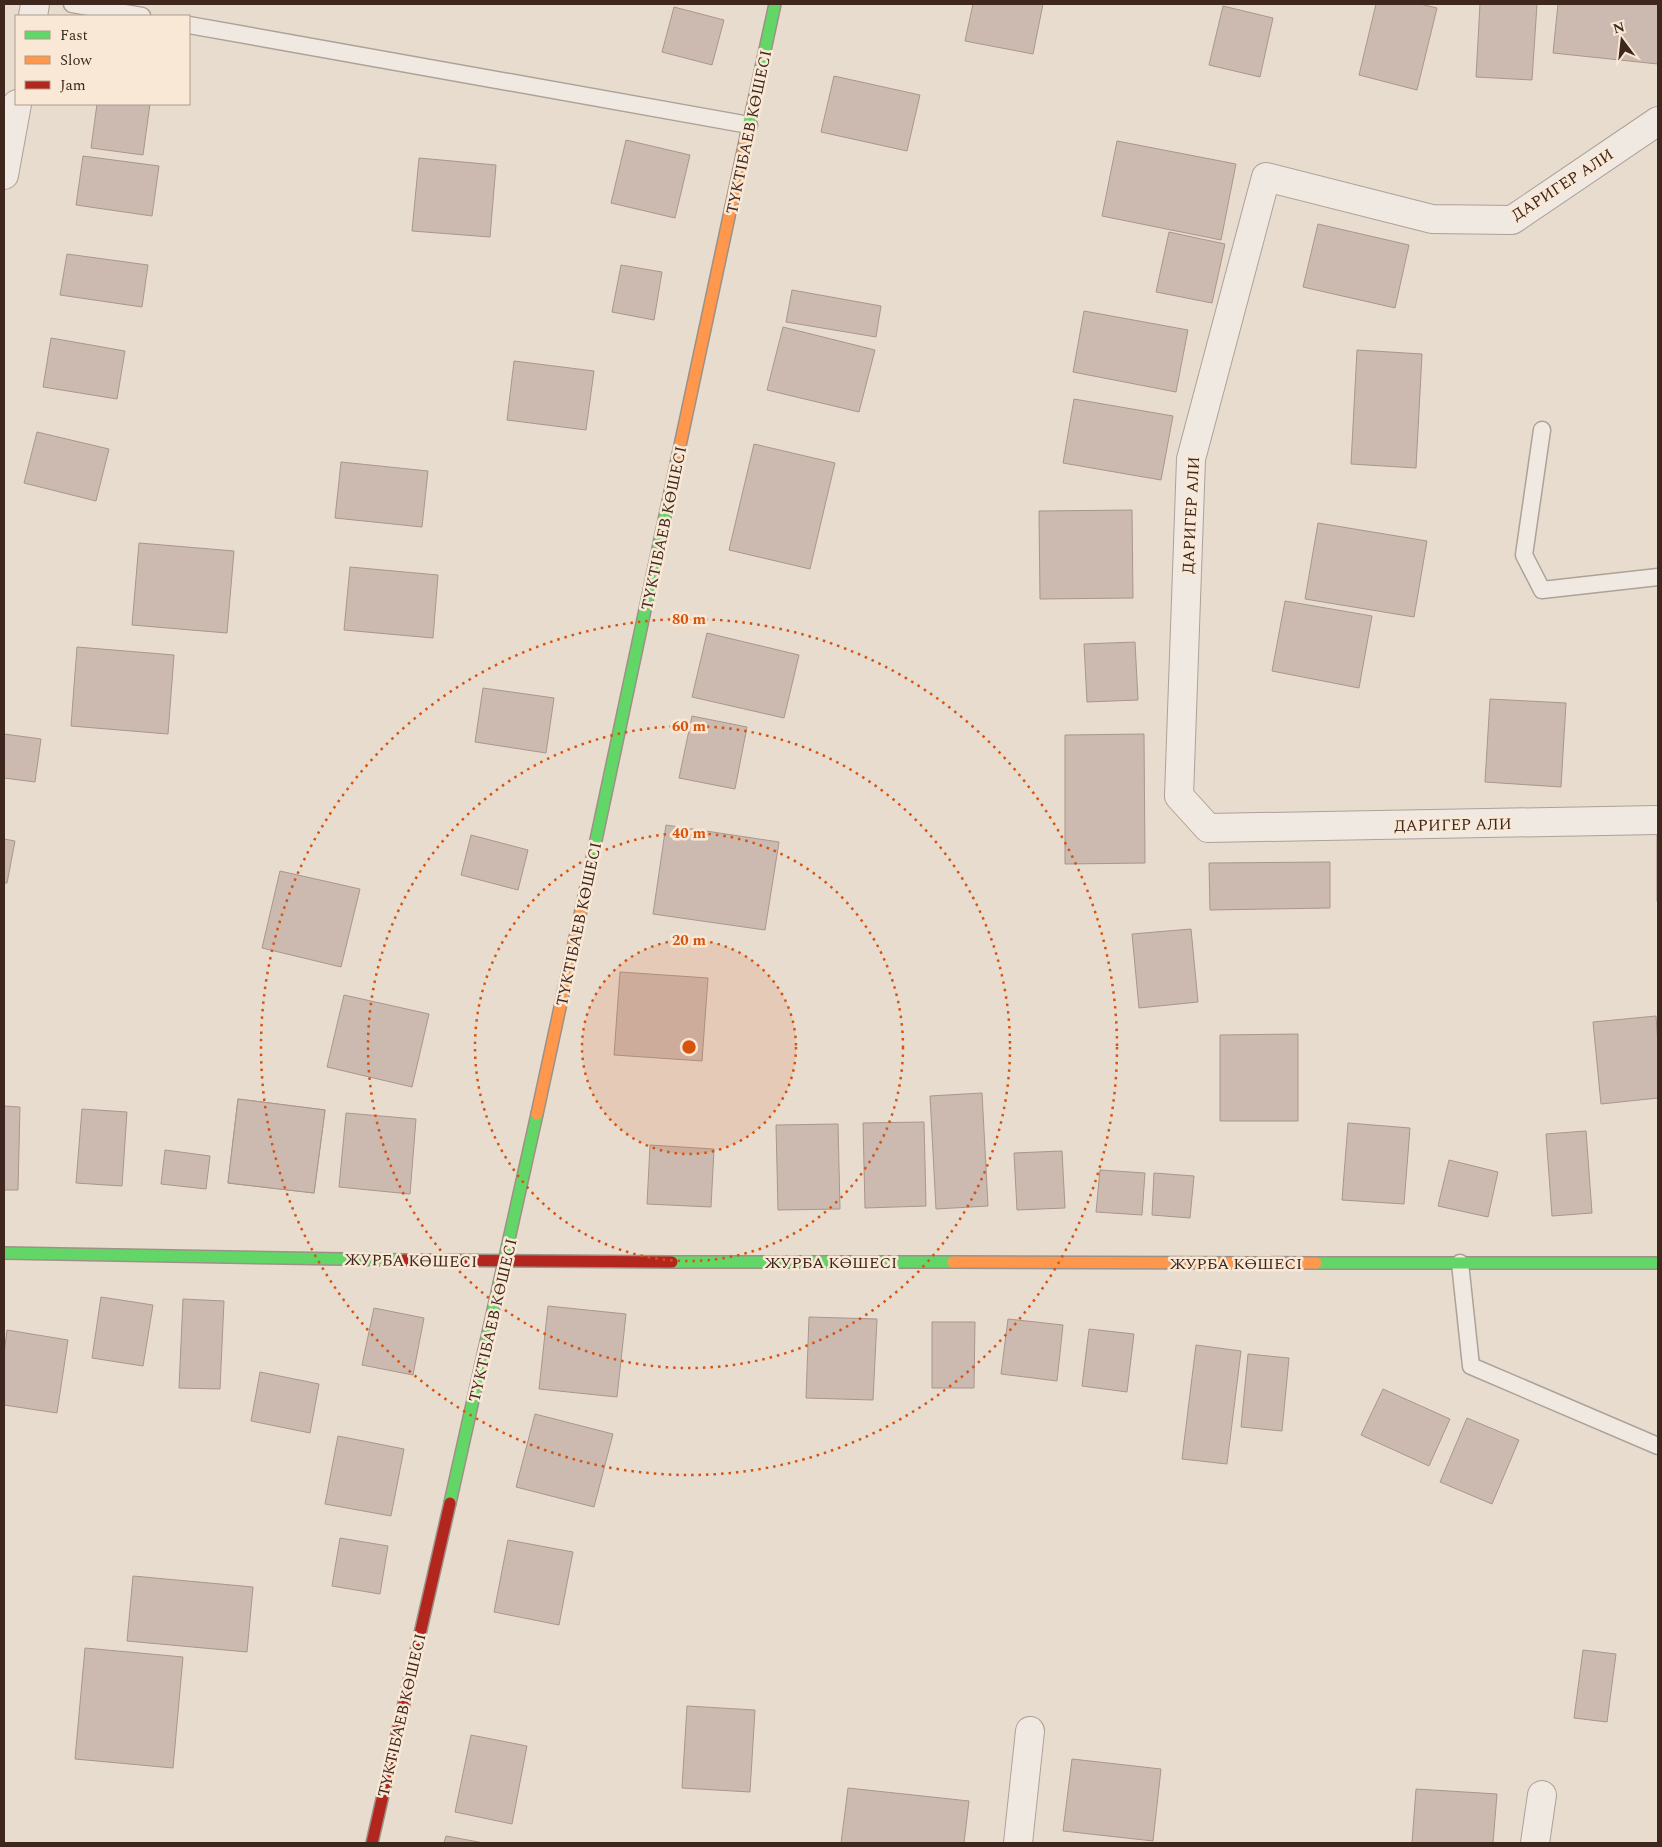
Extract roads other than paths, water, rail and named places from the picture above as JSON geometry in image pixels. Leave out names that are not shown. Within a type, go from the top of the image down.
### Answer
[{"type":"street","name":"ТҮКТІБАЕВ КӨШЕСІ","points":[[372,1843],[506,1262],[775,4]]},
{"type":"street","points":[[4,175],[17,105]]},
{"type":"street","name":"ДАРИГЕР АЛИ","points":[[1658,121],[1512,220],[1432,219],[1266,177],[1191,459],[1178,796],[1208,828],[1658,820]]},
{"type":"street","name":"ЖУРБА КӨШЕСІ","points":[[4,1253],[506,1262],[1658,1263]]},
{"type":"street","points":[[1018,1843],[1030,1732]]},
{"type":"street","points":[[1535,1843],[1542,1795]]},
{"type":"lane","points":[[72,4],[136,15]]},
{"type":"lane","points":[[190,25],[749,125]]},
{"type":"lane","points":[[1542,430],[1524,555],[1542,590],[1658,577]]},
{"type":"lane","points":[[1460,1263],[1471,1366],[1658,1446]]}]
